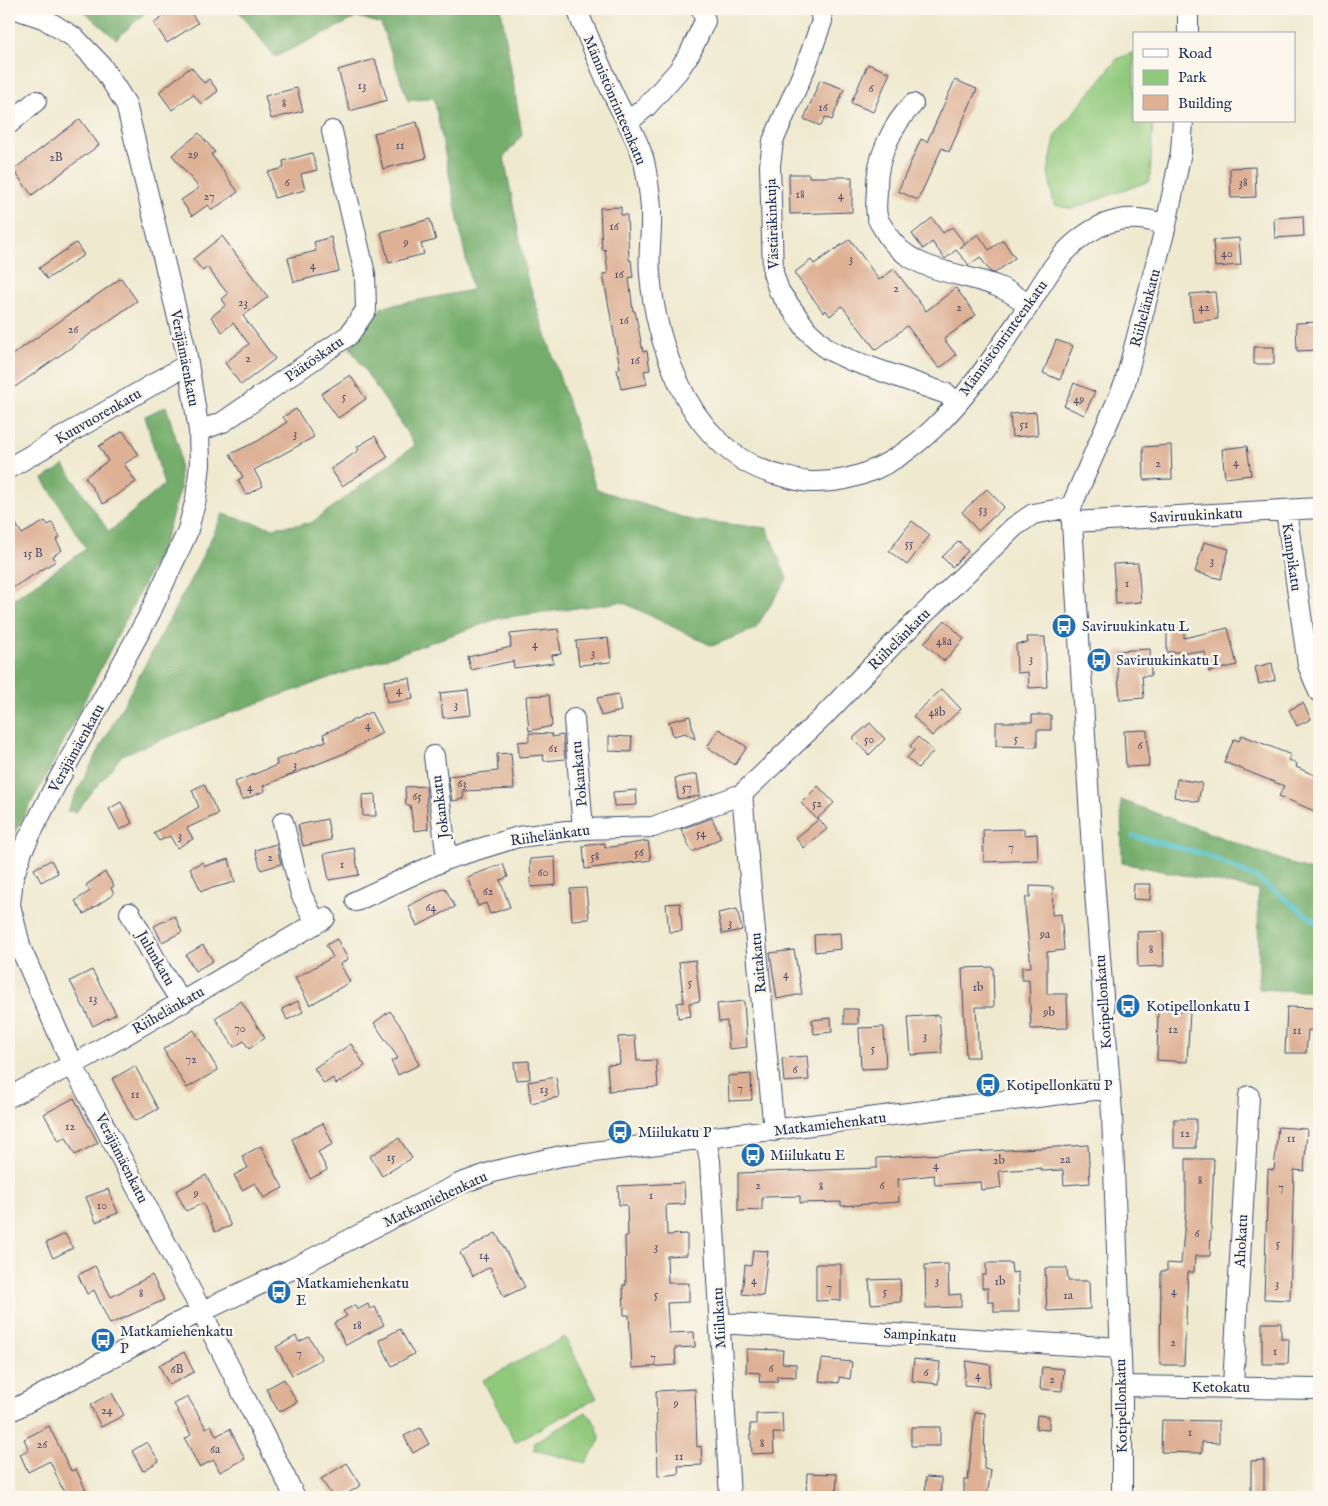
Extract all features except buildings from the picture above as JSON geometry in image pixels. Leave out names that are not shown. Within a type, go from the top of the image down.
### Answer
[{"type":"street","name":"Veräjämäenkatu","points":[[16,9],[43,18],[74,38],[101,64],[126,104],[188,364],[199,430],[200,465],[196,500],[187,533],[149,615],[54,786],[22,851],[13,878],[10,905],[21,949],[72,1064],[296,1497]]},
{"type":"street","name":"Männistönrinteenkatu","points":[[578,9],[581,20],[643,159],[652,210],[650,273],[657,320],[669,360],[687,402],[714,436],[742,461],[769,473],[812,482],[858,477],[893,460],[924,437],[956,403],[993,357],[1074,243],[1094,228],[1126,217],[1147,218],[1166,225]]},
{"type":"street","points":[[628,122],[647,106],[678,71],[690,53],[705,21],[702,9]]},
{"type":"street","name":"Västäräkinkuja","points":[[820,9],[822,21],[806,66],[774,141],[770,165],[773,273],[779,291],[806,330],[827,349],[850,360],[946,394],[956,403]]},
{"type":"street","points":[[1188,9],[1188,32]]},
{"type":"street","points":[[9,124],[36,101]]},
{"type":"street","points":[[913,104],[904,114],[887,142],[876,183],[877,217],[890,239],[908,256],[934,269],[993,283],[1020,298],[1028,306]]},
{"type":"street","name":"Riihelänkatu","points":[[356,902],[447,859],[518,837],[583,830],[653,827],[742,794],[822,718],[900,637],[1014,527],[1033,514],[1072,514],[1125,383],[1166,225],[1181,152],[1183,122]]},
{"type":"street","name":"Päätöskatu","points":[[199,430],[223,422],[349,335],[366,310],[365,274],[332,131]]},
{"type":"street","name":"Kuuvuorenkatu","points":[[9,468],[188,364]]},
{"type":"street","name":"Saviruukinkatu","points":[[1072,514],[1319,508]]},
{"type":"street","name":"Kampikatu","points":[[1286,510],[1308,665],[1319,692]]},
{"type":"street","name":"Kotipellonkatu","points":[[1072,514],[1093,866],[1110,1088],[1122,1386],[1122,1497]]},
{"type":"street","name":"Pokankatu","points":[[574,720],[583,830]]},
{"type":"street","name":"Jokankatu","points":[[434,756],[447,859]]},
{"type":"street","name":"Raitakatu","points":[[742,794],[774,1131]]},
{"type":"street","name":"Riihelänkatu","points":[[9,1097],[182,1003],[320,920],[301,894],[283,822]]},
{"type":"street","name":"Julunkatu","points":[[130,913],[161,970],[182,1003]]},
{"type":"street","name":"Matkamiehenkatu","points":[[9,1412],[201,1312],[459,1184],[496,1171],[561,1156],[1110,1088]]},
{"type":"street","name":"Ahokatu","points":[[1233,1386],[1249,1096]]},
{"type":"street","name":"Miilukatu","points":[[706,1139],[710,1161],[730,1497]]},
{"type":"street","name":"Sampinkatu","points":[[720,1323],[1120,1348]]},
{"type":"street","name":"Ketokatu","points":[[1122,1386],[1233,1386],[1319,1389]]},
{"type":"green space","points":[[81,9],[142,9],[144,14],[116,39]]},
{"type":"green space","points":[[237,9],[501,9],[522,135],[504,157],[527,277],[596,489],[691,520],[767,528],[787,579],[755,629],[712,646],[622,602],[500,618],[230,713],[122,755],[76,812],[67,811],[186,589],[223,514],[272,528],[311,523],[415,445],[350,348],[382,307],[472,290],[434,98],[408,101],[381,24],[358,17],[275,57]]},
{"type":"green space","points":[[1133,52],[1133,122],[1153,122],[1150,181],[1072,209],[1054,205],[1048,172],[1056,134],[1117,59]]},
{"type":"green space","points":[[166,406],[179,449],[180,490],[163,546],[45,778],[9,842],[9,602],[86,549],[43,479],[64,465],[109,532],[164,485],[145,416]]},
{"type":"green space","points":[[1121,800],[1319,874],[1319,992],[1259,989],[1258,890],[1122,863]]},
{"type":"green space","points":[[565,1337],[597,1398],[515,1442],[483,1380]]},
{"type":"green space","points":[[586,1412],[597,1426],[600,1440],[586,1463],[534,1450],[535,1442]]},
{"type":"waterway","points":[[1133,836],[1204,854],[1258,879],[1319,924]]},
{"type":"place","name":"Saviruukinkatu L","points":[[1064,626]]},
{"type":"place","name":"Saviruukinkatu I","points":[[1099,660]]},
{"type":"place","name":"Kotipellonkatu I","points":[[1128,1006]]},
{"type":"place","name":"Kotipellonkatu P","points":[[988,1085]]},
{"type":"place","name":"Miilukatu P","points":[[620,1132]]},
{"type":"place","name":"Miilukatu E","points":[[753,1155]]},
{"type":"place","name":"Matkamiehenkatu E","points":[[279,1292]]},
{"type":"place","name":"Matkamiehenkatu P","points":[[103,1340]]}]
